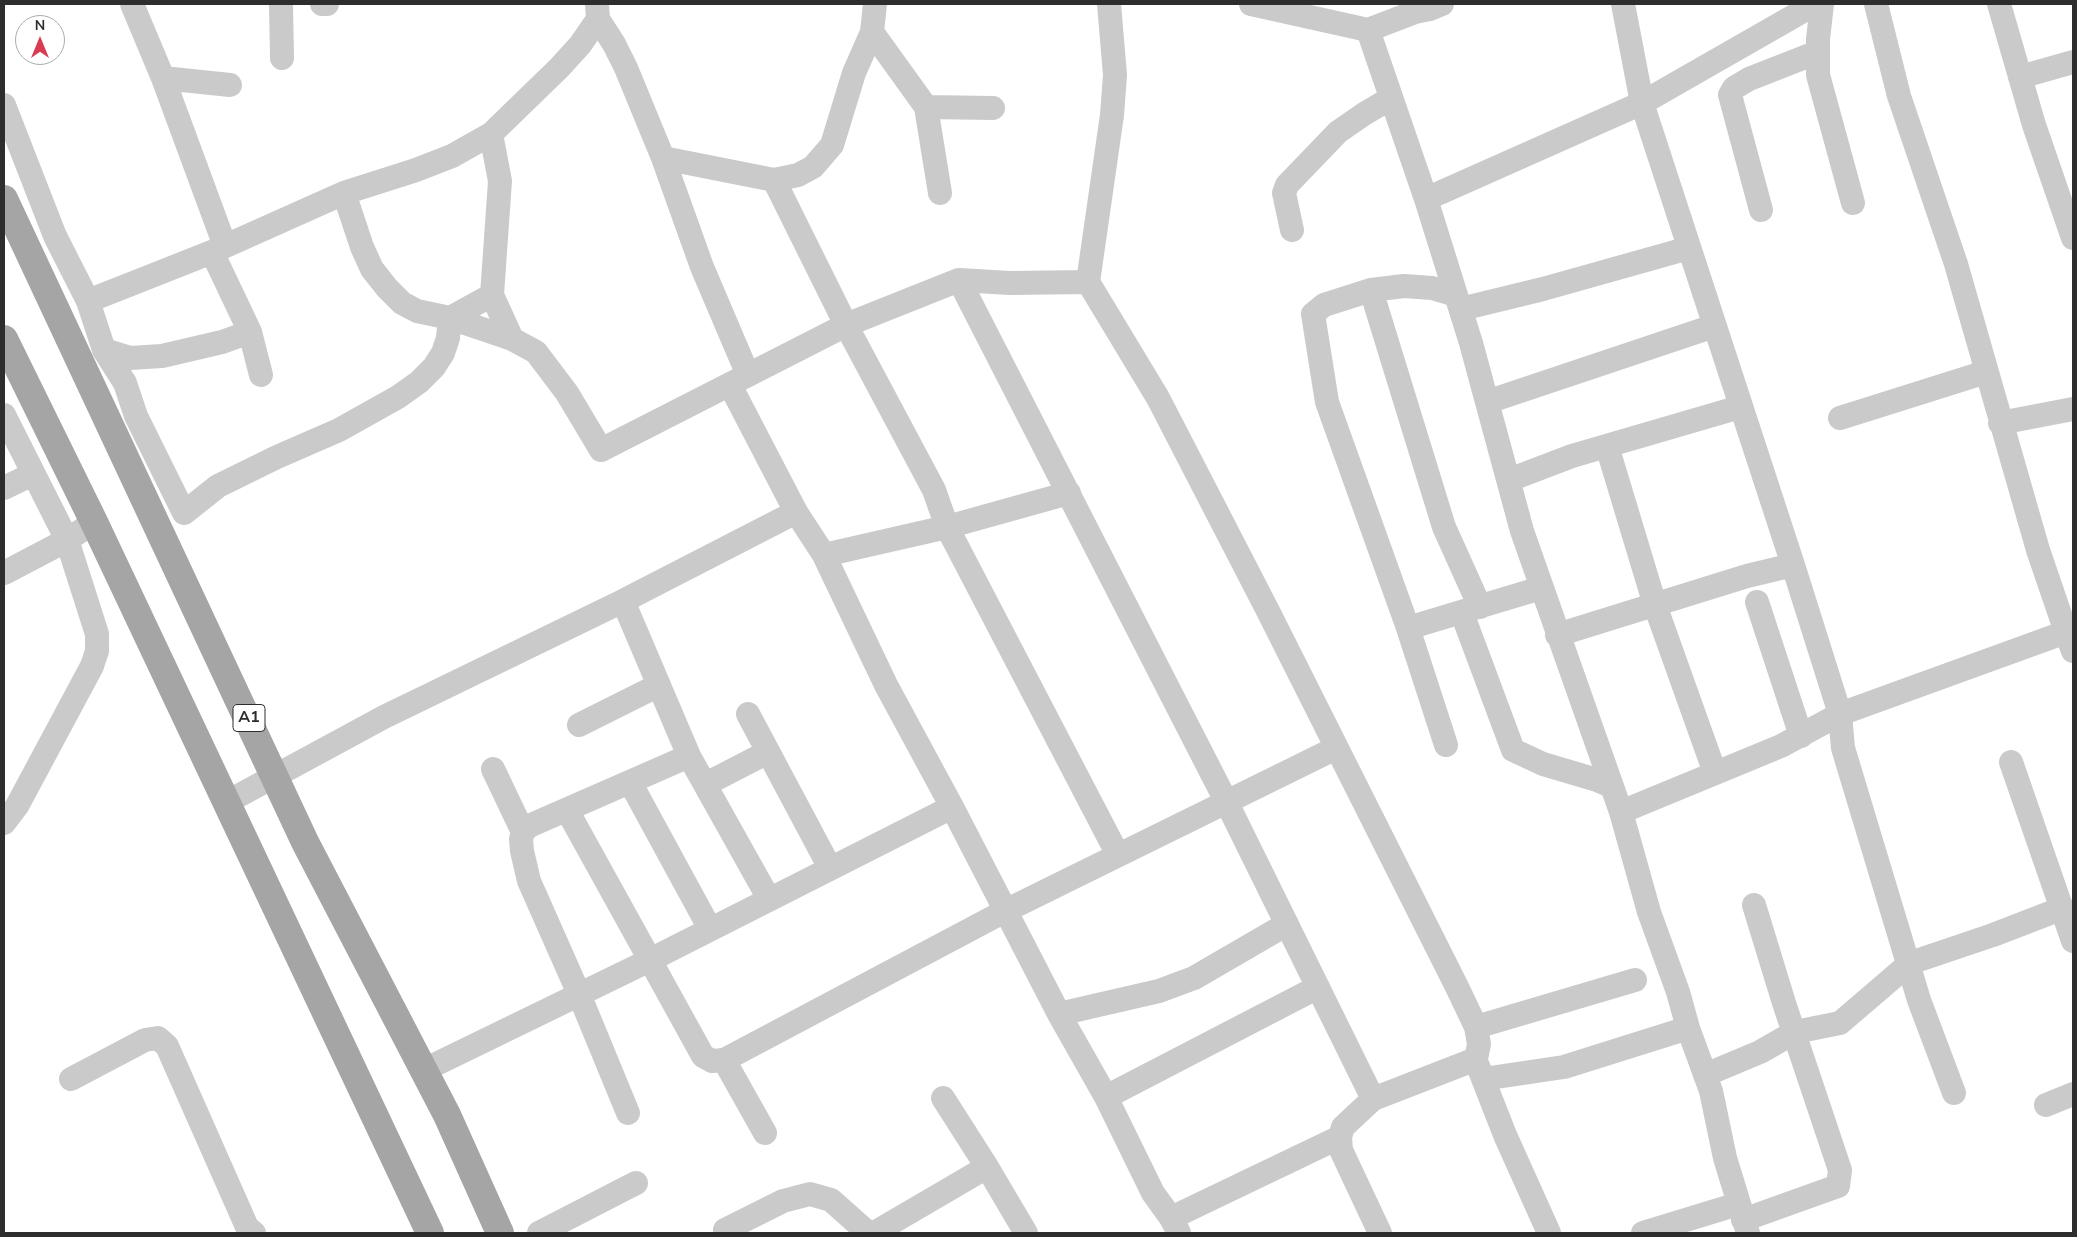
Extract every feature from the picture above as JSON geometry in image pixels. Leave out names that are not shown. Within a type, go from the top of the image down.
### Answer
[{"type":"main road","name":"A1","points":[[4,199],[276,775],[305,842],[447,1115],[500,1233]]},
{"type":"main road","points":[[4,339],[94,522],[430,1233]]},
{"type":"street","points":[[132,4],[163,78],[218,249],[250,332],[260,375]]},
{"type":"street","points":[[282,4],[282,58]]},
{"type":"street","points":[[322,4],[327,4]]},
{"type":"street","points":[[663,158],[774,180],[798,175],[813,168],[832,145],[854,72],[872,32],[875,4]]},
{"type":"street","points":[[1109,4],[1115,75],[1112,115],[1088,282],[1158,398],[1268,611],[1457,987],[1476,1027],[1480,1069],[1505,1135],[1549,1233]]},
{"type":"street","points":[[1251,4],[1298,9],[1368,30],[1442,4]]},
{"type":"street","points":[[1623,4],[1642,103],[1840,714],[1843,748],[1920,1000],[1954,1093]]},
{"type":"street","points":[[1426,200],[1642,103],[1815,4]]},
{"type":"street","points":[[1822,4],[1818,75],[1853,203]]},
{"type":"street","points":[[1621,812],[1781,746],[1840,714],[2071,638],[2038,550],[2000,423],[1956,264],[1899,96],[1876,4]]},
{"type":"street","points":[[1999,4],[2034,125],[2073,238]]},
{"type":"street","points":[[88,301],[218,249],[344,193],[416,170],[452,156],[492,134],[580,45],[597,12]]},
{"type":"street","points":[[597,12],[626,68],[663,158],[702,267],[739,380],[796,512],[824,555],[886,685],[952,807],[1059,1014],[1106,1097],[1172,1228],[1340,1137]]},
{"type":"street","points":[[1368,30],[1459,302],[1517,514],[1557,636],[1621,812],[1649,912],[1711,1092],[1725,1158],[1743,1219]]},
{"type":"street","points":[[872,32],[926,107],[940,193]]},
{"type":"street","points":[[1761,210],[1730,95],[1734,88],[1749,79],[1818,52]]},
{"type":"street","points":[[2020,77],[2073,62]]},
{"type":"street","points":[[163,78],[230,85]]},
{"type":"street","points":[[1292,230],[1284,193],[1287,185],[1338,132],[1391,98]]},
{"type":"street","points":[[4,104],[55,236],[88,301],[104,350],[125,383],[136,416],[184,513],[218,486],[277,457],[339,430],[398,397],[419,382],[434,367],[443,353],[448,338],[450,318]]},
{"type":"street","points":[[926,107],[993,108]]},
{"type":"street","points":[[492,134],[500,181],[492,296],[512,339]]},
{"type":"street","points":[[774,180],[846,325],[934,490],[948,527],[1118,855]]},
{"type":"street","points":[[344,193],[362,247],[372,269],[402,303],[417,311],[450,318],[512,339],[536,352],[567,393],[601,450],[846,325],[959,280],[1010,283],[1088,282]]},
{"type":"street","points":[[1446,745],[1408,628],[1327,402],[1313,314],[1324,305],[1371,290],[1404,286],[1432,288],[1459,302],[1543,289],[1689,248]]},
{"type":"street","points":[[959,280],[1227,803],[1374,1099]]},
{"type":"street","points":[[1371,290],[1513,750],[1543,764],[1611,786]]},
{"type":"street","points":[[450,318],[492,296]]},
{"type":"street","points":[[1487,402],[1714,326]]},
{"type":"street","points":[[104,350],[130,358],[162,356],[222,342],[250,332]]},
{"type":"street","points":[[1840,418],[1986,372]]},
{"type":"street","points":[[1509,480],[1572,456],[1740,406]]},
{"type":"street","points":[[2000,423],[2073,410]]},
{"type":"street","points":[[4,416],[66,540],[97,634],[97,650],[92,666],[17,806],[4,823]]},
{"type":"street","points":[[1607,446],[1655,605],[1715,773]]},
{"type":"street","points":[[4,488],[33,474]]},
{"type":"street","points":[[824,555],[948,527],[1069,493]]},
{"type":"street","points":[[226,802],[384,717],[623,601],[796,512]]},
{"type":"street","points":[[4,573],[66,540],[94,522]]},
{"type":"street","points":[[1557,636],[1747,576],[1793,565]]},
{"type":"street","points":[[1408,628],[1541,588]]},
{"type":"street","points":[[623,601],[689,756],[769,899]]},
{"type":"street","points":[[1757,602],[1801,736]]},
{"type":"street","points":[[579,725],[659,685]]},
{"type":"street","points":[[748,714],[830,868]]},
{"type":"street","points":[[567,810],[703,1056],[712,1061],[724,1060],[1005,911],[1336,748]]},
{"type":"street","points":[[706,784],[768,752]]},
{"type":"street","points":[[628,1113],[579,994],[529,881],[521,839],[523,832],[529,826],[689,756]]},
{"type":"street","points":[[2011,762],[2073,941]]},
{"type":"street","points":[[493,769],[523,832]]},
{"type":"street","points":[[630,782],[710,929]]},
{"type":"street","points":[[424,1070],[650,960],[952,807]]},
{"type":"street","points":[[1643,1233],[1743,1219],[1838,1186],[1840,1170],[1754,905]]},
{"type":"street","points":[[1705,1075],[1760,1052],[1795,1032],[1840,1022],[1910,964],[2063,908]]},
{"type":"street","points":[[1059,1014],[1159,991],[1194,978],[1287,924]]},
{"type":"street","points":[[1476,1027],[1635,980]]},
{"type":"street","points":[[1106,1097],[1318,987]]},
{"type":"street","points":[[1380,1233],[1341,1150],[1340,1137],[1343,1126],[1374,1099],[1480,1069],[1564,1067],[1688,1028]]},
{"type":"street","points":[[71,1079],[146,1040],[158,1038],[167,1046],[247,1227],[254,1233]]},
{"type":"street","points":[[724,1060],[765,1133]]},
{"type":"street","points":[[2046,1105],[2073,1094]]},
{"type":"street","points":[[943,1098],[1026,1233]]},
{"type":"street","points":[[874,1233],[987,1167]]},
{"type":"street","points":[[539,1233],[636,1183]]},
{"type":"street","points":[[725,1230],[783,1201],[810,1194],[831,1200],[868,1233]]}]
